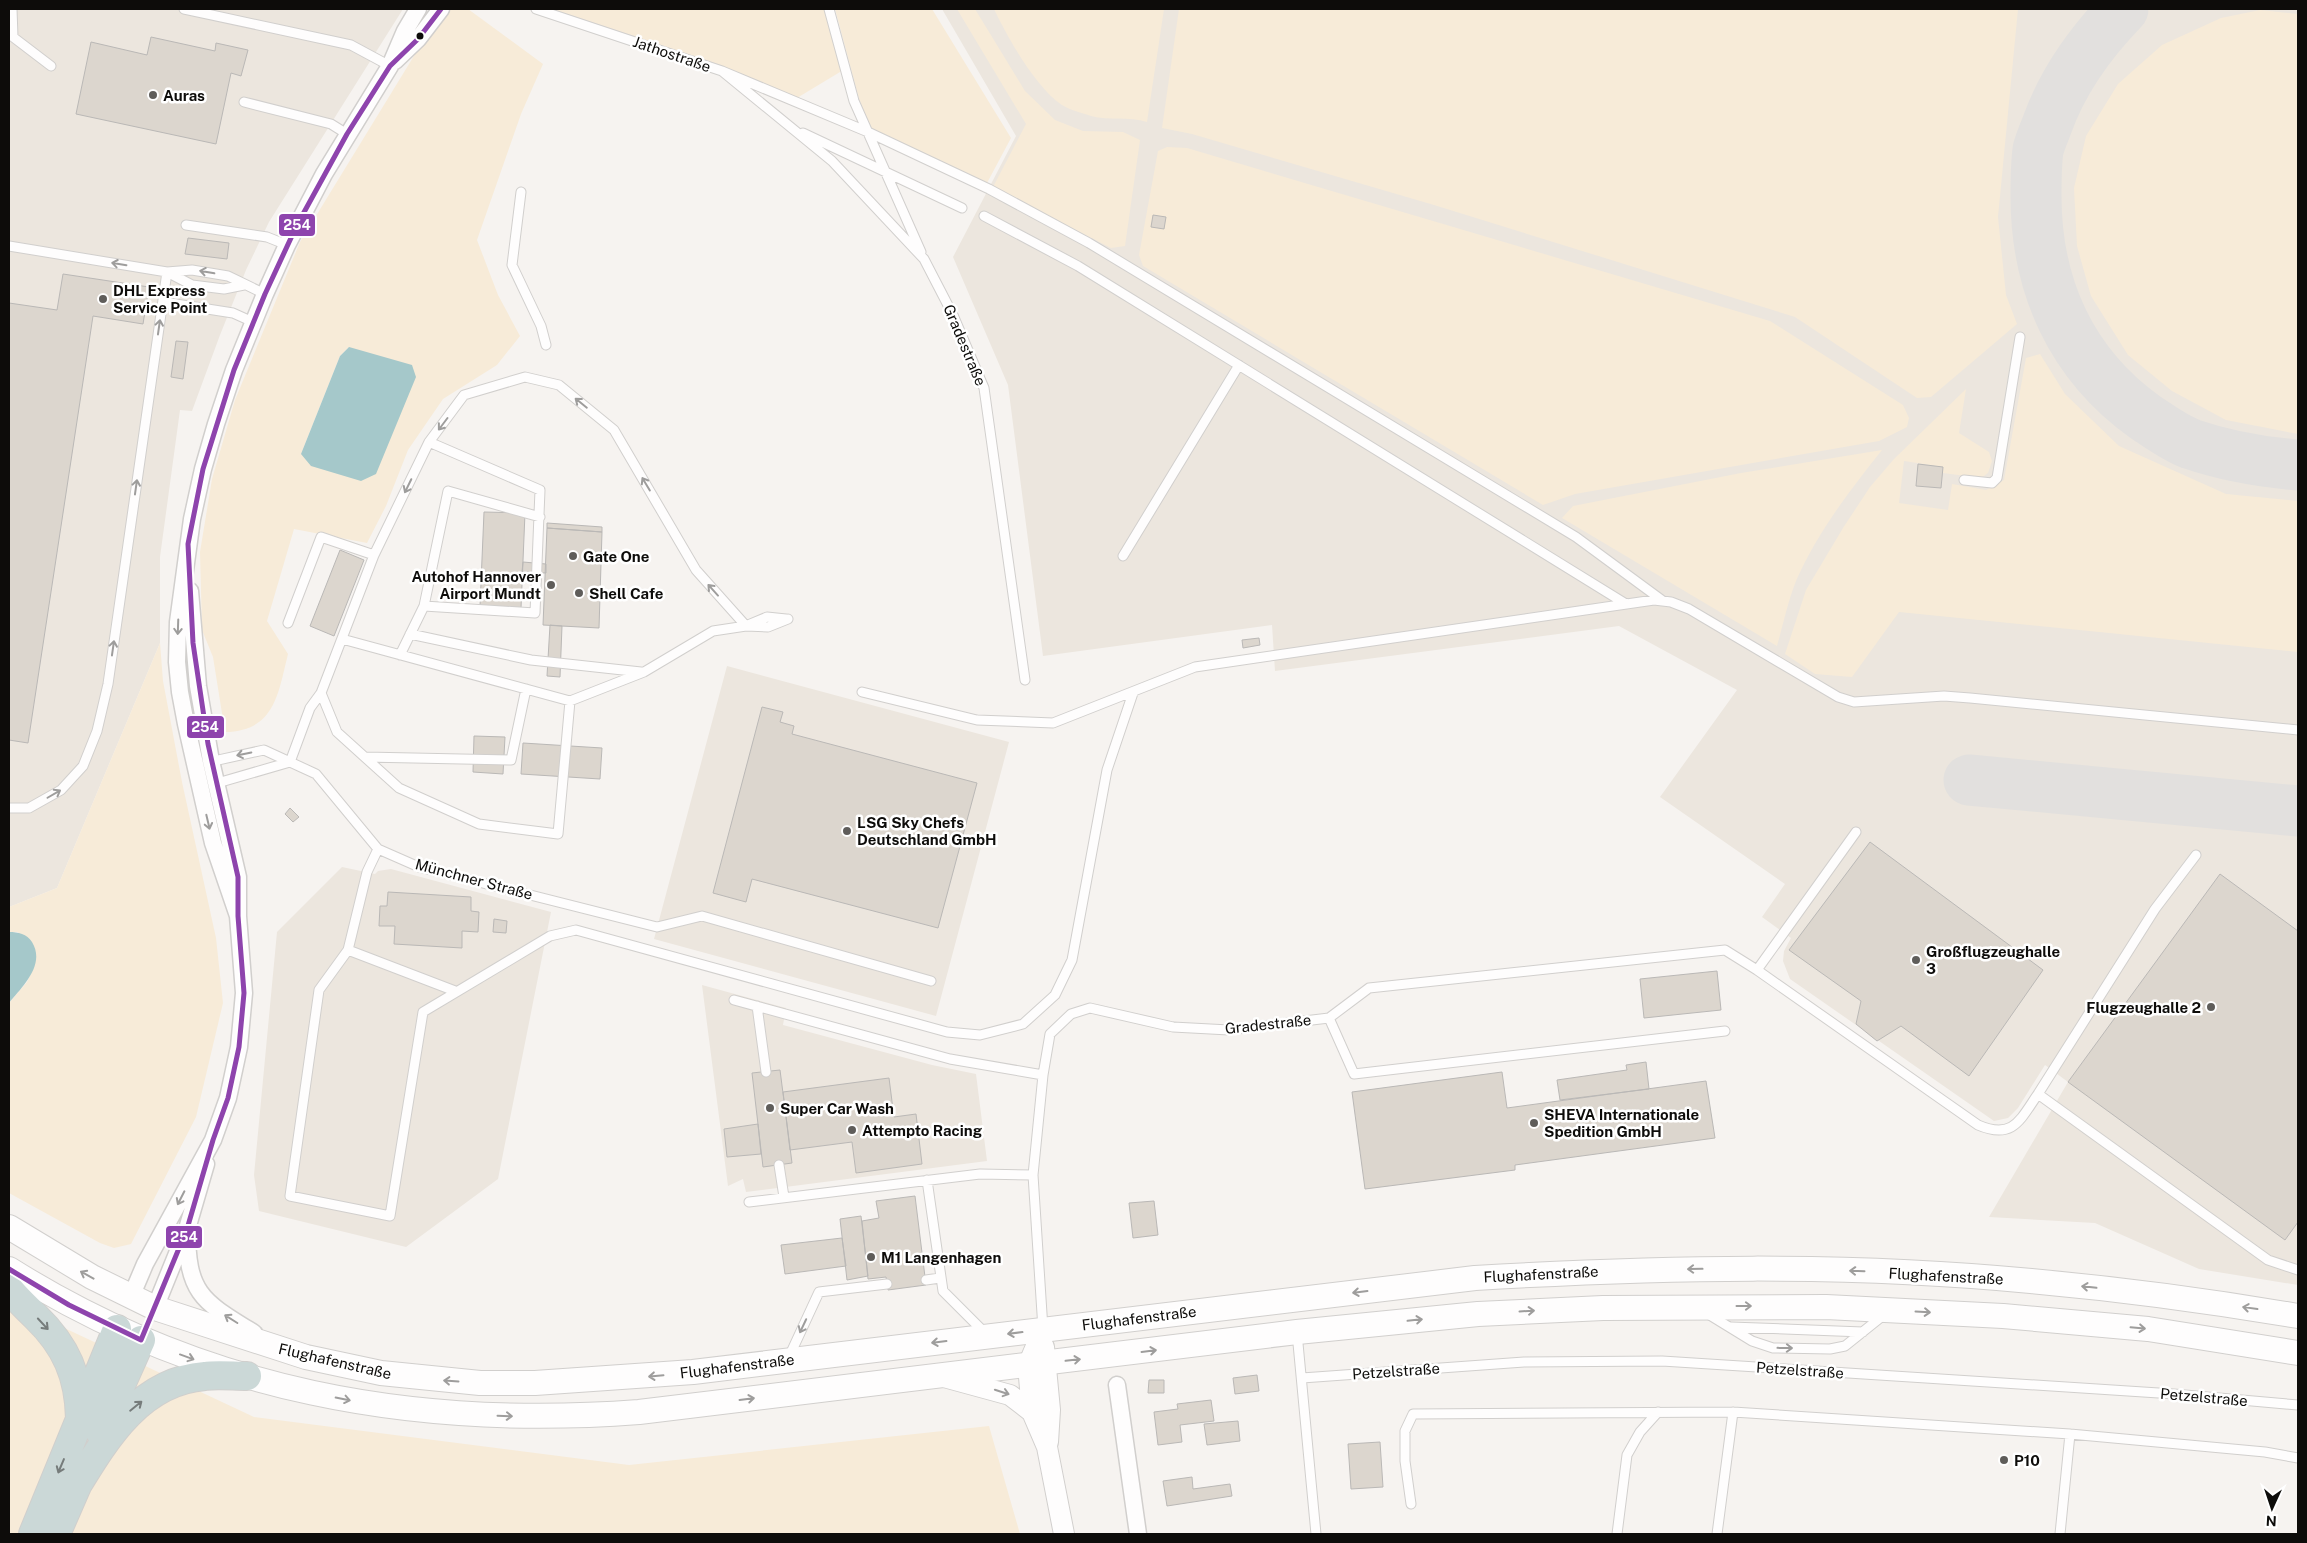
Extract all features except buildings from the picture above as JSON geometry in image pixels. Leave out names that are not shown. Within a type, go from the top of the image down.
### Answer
[{"type":"highway","points":[[9,1289],[56,1338],[67,1357],[80,1401],[80,1421]]},
{"type":"highway","points":[[32,1534],[80,1421],[129,1334]]},
{"type":"highway","points":[[56,1534],[76,1488],[129,1334]]},
{"type":"highway","points":[[76,1488],[102,1444],[130,1410],[154,1393],[176,1383],[204,1376],[247,1376]]},
{"type":"main road","name":"Flughafenstraße","points":[[9,1227],[69,1264],[155,1308],[306,1357],[381,1373],[426,1379],[489,1383],[577,1381],[639,1377],[1475,1278],[1604,1270],[1700,1268],[1809,1269],[2029,1281],[2128,1292],[2298,1316]]},
{"type":"main road","points":[[9,1269],[69,1305],[129,1334],[192,1359],[247,1376],[298,1390],[375,1406],[443,1413],[531,1417],[639,1412],[1297,1332],[1478,1314],[1603,1308],[1695,1306],[1890,1310],[2003,1316],[2148,1329],[2298,1353]]},
{"type":"main road","points":[[129,1334],[131,1297]]},
{"type":"main road","points":[[129,1334],[155,1308]]},
{"type":"street","points":[[238,916],[213,843],[194,764],[177,662],[178,622],[188,544],[206,460],[234,370],[265,294],[287,245],[347,134],[390,66],[405,31],[418,9]]},
{"type":"street","points":[[390,66],[418,39],[441,9]]},
{"type":"street","points":[[155,1308],[187,1229],[213,1140],[228,1098],[239,1048],[244,993],[238,916],[238,877],[212,761],[194,656],[188,544]]},
{"type":"street","points":[[131,1297],[145,1264],[213,1140]]},
{"type":"street","points":[[187,1229],[187,1255],[198,1290],[204,1299],[216,1309],[259,1336],[306,1357]]},
{"type":"street","points":[[1032,1412],[1042,1330]]},
{"type":"street","points":[[1037,1364],[1050,1410],[1048,1447],[1064,1534]]},
{"type":"street","points":[[938,1376],[1010,1395],[1032,1412],[1048,1447]]},
{"type":"street","points":[[1117,1385],[1138,1534]]},
{"type":"lane","points":[[12,9],[13,37],[51,66]]},
{"type":"lane","points":[[184,9],[351,45],[390,66]]},
{"type":"lane","name":"Jathostraße","points":[[536,9],[722,71],[792,128]]},
{"type":"lane","points":[[829,9],[854,101],[924,259]]},
{"type":"lane","points":[[722,71],[868,132],[988,189],[1089,243],[1576,537],[1663,601]]},
{"type":"lane","points":[[244,102],[331,124],[347,134]]},
{"type":"lane","points":[[792,128],[962,208]]},
{"type":"lane","name":"Gradestraße","points":[[792,128],[832,161],[924,259],[953,315],[984,388],[1025,680]]},
{"type":"lane","points":[[521,192],[512,265],[541,326],[546,345]]},
{"type":"lane","points":[[984,216],[1078,266],[1626,604]]},
{"type":"lane","points":[[186,225],[267,237],[287,245]]},
{"type":"lane","points":[[9,246],[167,272],[192,270],[228,276],[244,286],[265,294]]},
{"type":"lane","points":[[167,272],[192,285],[224,288],[244,286]]},
{"type":"lane","points":[[9,808],[29,808],[61,790],[83,766],[97,731],[108,684],[167,272]]},
{"type":"lane","points":[[163,302],[233,313],[253,322]]},
{"type":"lane","points":[[1964,480],[1992,483],[1997,478],[2020,337]]},
{"type":"lane","points":[[1123,556],[1239,365]]},
{"type":"lane","points":[[200,788],[290,762],[310,708],[321,693],[374,555],[429,442],[464,395],[525,377],[559,386],[614,430],[696,570],[746,626],[713,631],[644,672],[570,701],[342,639]]},
{"type":"lane","points":[[424,606],[535,613],[540,517],[540,490],[429,442]]},
{"type":"lane","points":[[400,655],[424,606],[448,491],[540,517]]},
{"type":"lane","points":[[288,623],[321,538],[374,555]]},
{"type":"lane","points":[[862,692],[978,720],[1054,723],[1195,667],[1654,600],[1689,608],[1838,697],[1854,702],[1953,697],[2298,730]]},
{"type":"lane","points":[[410,634],[531,660],[644,672]]},
{"type":"lane","points":[[365,757],[511,760],[526,689]]},
{"type":"lane","points":[[321,693],[337,732],[399,788],[480,824],[558,834],[570,701]]},
{"type":"lane","points":[[378,849],[367,872],[348,950],[320,990],[290,1196],[390,1216],[423,1012],[455,991],[550,936],[576,930],[947,1032],[980,1035],[1023,1024],[1055,995],[1072,960],[1107,770],[1133,693]]},
{"type":"lane","name":"Münchner Straße","points":[[194,764],[264,750],[316,774],[378,849],[419,866],[657,926],[702,916],[931,981]]},
{"type":"lane","points":[[1757,970],[1856,832]]},
{"type":"lane","points":[[1329,1018],[1369,988],[1725,950],[1757,970],[1978,1126],[1992,1131],[2010,1129],[2020,1121],[2155,909],[2196,855]]},
{"type":"lane","points":[[348,950],[455,991]]},
{"type":"lane","points":[[734,1000],[950,1059],[1043,1075]]},
{"type":"lane","points":[[757,1006],[766,1072]]},
{"type":"lane","name":"Gradestraße","points":[[1042,1330],[1042,1297],[1033,1175],[1043,1075],[1050,1034],[1071,1014],[1090,1008],[1174,1027],[1229,1030],[1329,1018],[1354,1074],[1725,1031]]},
{"type":"lane","points":[[2038,1094],[2268,1260],[2298,1270]]},
{"type":"lane","points":[[779,1165],[784,1197]]},
{"type":"lane","points":[[749,1202],[980,1174],[1033,1175]]},
{"type":"lane","points":[[927,1180],[943,1291],[988,1336]]},
{"type":"lane","points":[[926,1280],[940,1278]]},
{"type":"lane","points":[[788,1360],[819,1292],[887,1284]]},
{"type":"lane","points":[[1695,1306],[1752,1341],[1774,1348],[1830,1349],[1845,1346],[1890,1310]]},
{"type":"lane","points":[[1731,1327],[1863,1332]]},
{"type":"lane","points":[[1297,1332],[1316,1534]]},
{"type":"lane","name":"Petzelstraße","points":[[1302,1378],[1524,1362],[1662,1362],[2174,1394],[2298,1405]]},
{"type":"lane","points":[[1617,1534],[1627,1455],[1640,1432],[1658,1412]]},
{"type":"lane","points":[[1717,1534],[1733,1412]]},
{"type":"lane","points":[[1411,1504],[1405,1460],[1405,1431],[1413,1414],[1733,1412],[2070,1434],[2265,1452],[2298,1458]]},
{"type":"lane","points":[[2060,1534],[2070,1434]]},
{"type":"shaded area","points":[[9,9],[403,9],[269,222],[246,270],[192,411],[180,410],[160,557],[160,643],[57,888],[9,907]]},
{"type":"shaded area","points":[[451,9],[468,9],[543,64],[521,114],[477,240],[498,295],[520,336],[497,365],[443,399],[408,450],[386,506],[367,543],[294,529],[267,621],[288,654],[277,696],[272,708],[255,725],[242,730],[225,732],[213,657],[202,630],[200,552],[212,479],[235,400],[300,242],[417,51]],"holes":[[[349,347],[301,454],[340,356]]]},
{"type":"shaded area","points":[[536,9],[829,9],[845,69],[792,101]]},
{"type":"shaded area","points":[[835,9],[932,9],[1011,138],[987,183],[871,128],[859,99]]},
{"type":"shaded area","points":[[942,9],[2298,9],[2298,1285],[2199,1269],[2095,1223],[1989,1217],[2068,1082],[2045,1065],[2018,1108],[2008,1118],[1994,1121],[1790,979],[1783,961],[1784,951],[1791,938],[1762,917],[1785,884],[1660,797],[1737,690],[1619,626],[1275,671],[1272,625],[1043,656],[1008,385],[953,257],[1016,136]]},
{"type":"shaded area","points":[[957,9],[975,9],[1025,91],[1055,120],[1083,131],[1123,132],[1140,140],[1125,246],[1111,248],[993,187],[1026,124]]},
{"type":"shaded area","points":[[994,9],[1164,9],[1147,122],[1091,116],[1062,105],[1052,97],[1032,74]]},
{"type":"shaded area","points":[[1179,9],[2018,9],[1998,217],[2006,295],[2017,324],[1931,397],[1917,398],[1795,317],[1434,205],[1192,134],[1162,128]]},
{"type":"shaded area","points":[[2260,10],[2298,14],[2298,434],[2226,420],[2172,391],[2128,355],[2091,296],[2077,246],[2074,188],[2086,136],[2118,84],[2162,45],[2221,18]]},
{"type":"shaded area","points":[[1167,147],[1187,148],[1770,321],[1903,405],[1909,418],[1907,427],[1879,441],[1575,494],[1543,505],[1143,266],[1139,255],[1158,151]]},
{"type":"shaded area","points":[[2040,354],[2065,394],[2119,446],[2226,494],[2298,501],[2298,652],[1899,612],[1852,677],[1815,674],[1785,654],[1806,590],[1870,487],[1894,459],[1966,389],[1959,433],[1989,452],[1992,461],[1988,473],[1981,478],[1943,473],[1943,467],[1904,461],[1899,503],[1948,510],[1952,484],[1986,490],[2004,480],[2026,358]]},
{"type":"shaded area","points":[[1882,450],[1835,512],[1804,563],[1793,589],[1777,646],[1562,518],[1573,506],[1741,473]]},
{"type":"shaded area","points":[[160,643],[163,681],[182,782],[216,938],[223,1003],[196,1117],[131,1244],[114,1248],[100,1243],[9,1193],[9,1003],[27,982],[35,964],[18,932],[9,932],[9,907],[57,888]]},
{"type":"shaded area","points":[[727,666],[1009,742],[936,1016],[654,939]]},
{"type":"shaded area","points":[[342,867],[375,874],[378,871],[391,869],[551,912],[498,1179],[406,1247],[259,1211],[254,1175],[277,932]]},
{"type":"shaded area","points":[[702,985],[786,1008],[783,1025],[932,1065],[976,1074],[987,1161],[746,1192],[743,1179],[728,1186]]},
{"type":"shaded area","points":[[9,1302],[254,1417],[629,1465],[989,1426],[1020,1534],[9,1534]]},
{"type":"water","points":[[349,347],[412,365],[416,377],[376,474],[361,481],[311,466],[301,454],[340,356]]},
{"type":"water","points":[[9,932],[22,934],[30,939],[36,951],[36,959],[31,975],[9,1003]]},
{"type":"taxiway","points":[[2123,9],[2099,35],[2069,77],[2054,108],[2038,150],[2036,167],[2038,229],[2043,261],[2051,292],[2078,348],[2097,373],[2119,396],[2145,417],[2167,432],[2191,444],[2244,458],[2298,465]]},
{"type":"taxiway","points":[[1969,780],[2298,811]]},
{"type":"transit line","name":"254","points":[[9,1269],[69,1305],[141,1340],[187,1229],[213,1140],[228,1098],[239,1047],[244,993],[238,916],[238,877],[208,744],[193,643],[188,544],[203,469],[234,370],[265,294],[297,225],[347,134],[390,66],[418,39],[441,9]]},
{"type":"place","name":"Auras","points":[[153,95]]},
{"type":"place","name":"DHL Express Service Point","points":[[103,299]]},
{"type":"place","name":"Gate One","points":[[573,556]]},
{"type":"place","name":"Autohof Hannover Airport Mundt","points":[[551,585]]},
{"type":"place","name":"Shell Cafe","points":[[579,593]]},
{"type":"place","name":"LSG Sky Chefs Deutschland GmbH","points":[[847,831]]},
{"type":"place","name":"Großflugzeughalle 3","points":[[1916,960]]},
{"type":"place","name":"Flugzeughalle 2","points":[[2211,1007]]},
{"type":"place","name":"Super Car Wash","points":[[770,1108]]},
{"type":"place","name":"SHEVA Internationale Spedition GmbH","points":[[1534,1123]]},
{"type":"place","name":"Attempto Racing","points":[[852,1130]]},
{"type":"place","name":"M1 Langenhagen","points":[[871,1257]]},
{"type":"place","name":"P10","points":[[2004,1460]]}]
